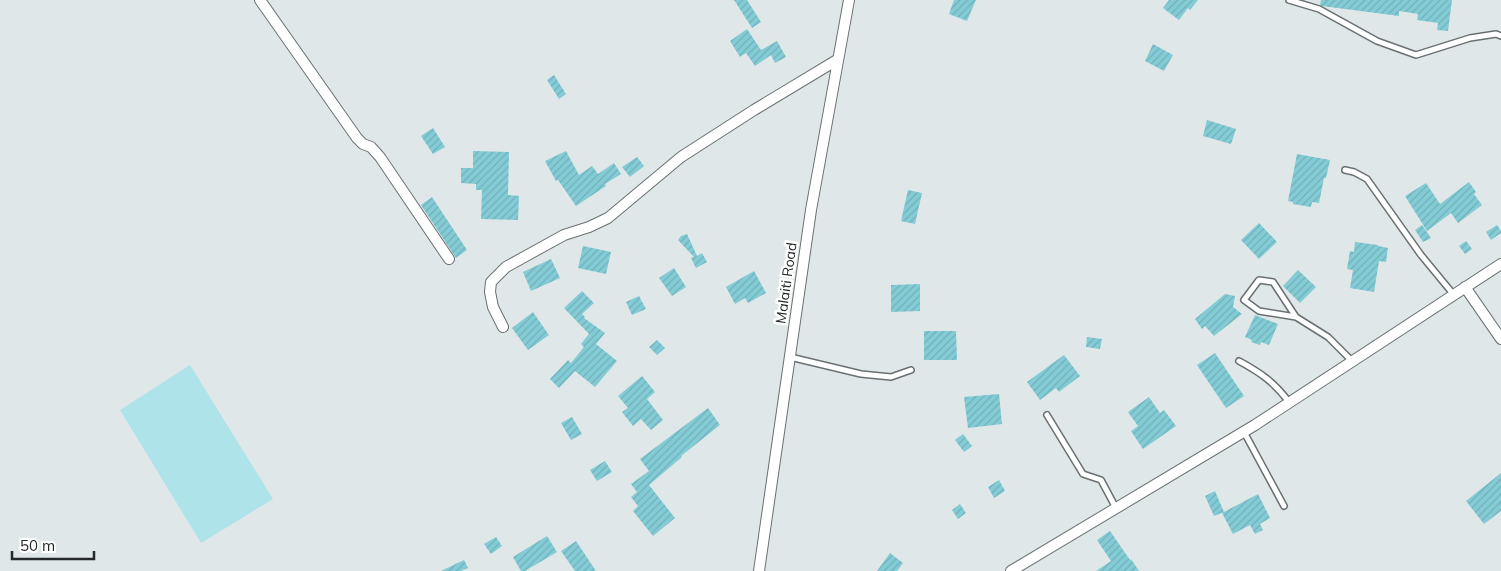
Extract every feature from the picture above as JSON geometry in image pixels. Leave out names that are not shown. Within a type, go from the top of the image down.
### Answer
[{"type":"street","points":[[260,0],[357,138],[371,147],[380,157],[449,259]]},
{"type":"street","name":"Malaiti Road","points":[[759,571],[811,210],[849,0]]},
{"type":"street","points":[[503,327],[493,307],[490,292],[491,282],[506,267],[564,235],[589,227],[608,218],[681,157],[837,60]]},
{"type":"street","points":[[1011,571],[1244,432],[1501,264]]},
{"type":"street","points":[[1465,287],[1501,339]]},
{"type":"lane","points":[[1289,0],[1319,10],[1377,41],[1416,55],[1470,38],[1496,34],[1501,36]]},
{"type":"lane","points":[[1345,170],[1354,172],[1367,179],[1421,255],[1454,295]]},
{"type":"lane","points":[[1296,317],[1273,282],[1259,280],[1244,300],[1259,311],[1296,317],[1328,337],[1352,361]]},
{"type":"lane","points":[[790,357],[861,374],[890,377],[911,370]]},
{"type":"lane","points":[[1239,360],[1260,372],[1277,387],[1289,402]]},
{"type":"lane","points":[[1047,415],[1083,474],[1101,480],[1116,508]]},
{"type":"lane","points":[[1244,432],[1284,506]]},
{"type":"shaded area","points":[[190,365],[273,499],[201,543],[120,410]]},
{"type":"building","points":[[734,0],[747,0],[761,22],[752,28]]},
{"type":"building","points":[[954,0],[976,0],[967,21],[949,14]]},
{"type":"building","points":[[1169,0],[1198,0],[1190,10],[1188,8],[1179,20],[1163,8]]},
{"type":"building","points":[[1321,0],[1452,0],[1448,31],[1437,30],[1438,23],[1417,20],[1418,14],[1399,11],[1399,16],[1322,6],[1320,5]]},
{"type":"building","points":[[747,29],[761,50],[777,41],[786,57],[775,63],[771,55],[755,66],[746,53],[740,57],[730,41]]},
{"type":"building","points":[[1153,44],[1173,55],[1164,71],[1145,61]]},
{"type":"building","points":[[554,75],[566,94],[559,99],[547,80]]},
{"type":"building","points":[[1207,120],[1236,129],[1231,144],[1203,136]]},
{"type":"building","points":[[433,128],[445,147],[433,154],[421,136]]},
{"type":"building","points":[[473,151],[509,152],[508,195],[519,196],[518,220],[481,219],[482,190],[476,190],[476,184],[461,183],[461,168],[473,168]]},
{"type":"building","points":[[566,151],[579,175],[592,166],[598,174],[614,163],[621,174],[576,206],[558,180],[556,181],[545,161]]},
{"type":"building","points":[[1297,154],[1330,160],[1319,203],[1312,202],[1311,207],[1293,204],[1293,202],[1288,201]]},
{"type":"building","points":[[637,157],[644,166],[630,177],[622,167]]},
{"type":"building","points":[[1469,182],[1476,192],[1474,194],[1482,205],[1458,223],[1451,213],[1427,231],[1405,196],[1426,183],[1440,204]]},
{"type":"building","points":[[908,190],[922,193],[915,224],[901,221]]},
{"type":"building","points":[[432,197],[467,250],[456,258],[421,205]]},
{"type":"building","points":[[1259,223],[1277,242],[1259,259],[1241,240]]},
{"type":"building","points":[[1422,225],[1431,238],[1423,242],[1415,230]]},
{"type":"building","points":[[1497,225],[1501,233],[1491,240],[1486,232]]},
{"type":"building","points":[[687,234],[697,256],[702,253],[707,262],[696,268],[691,258],[694,257],[678,240],[681,236]]},
{"type":"building","points":[[1466,241],[1472,249],[1465,254],[1459,246]]},
{"type":"building","points":[[1355,242],[1388,248],[1386,262],[1379,261],[1374,292],[1350,288],[1353,270],[1347,269],[1350,251],[1354,252]]},
{"type":"building","points":[[583,246],[611,252],[606,274],[578,268]]},
{"type":"building","points":[[551,259],[560,278],[531,291],[523,272]]},
{"type":"building","points":[[674,268],[686,287],[672,296],[659,278]]},
{"type":"building","points":[[1298,270],[1316,287],[1300,303],[1283,286]]},
{"type":"building","points":[[754,271],[766,293],[748,303],[745,298],[735,304],[726,287]]},
{"type":"building","points":[[920,284],[920,311],[891,312],[891,285]]},
{"type":"building","points":[[582,291],[594,303],[582,314],[584,318],[605,333],[596,344],[617,361],[595,387],[575,371],[559,388],[550,379],[568,360],[571,363],[584,347],[581,344],[589,334],[564,308]]},
{"type":"building","points":[[1225,294],[1235,296],[1233,307],[1242,314],[1214,336],[1205,326],[1202,329],[1195,319]]},
{"type":"building","points":[[639,296],[646,309],[632,315],[626,302]]},
{"type":"building","points":[[533,312],[549,335],[528,350],[512,328]]},
{"type":"building","points":[[1255,315],[1278,324],[1269,345],[1261,342],[1260,345],[1251,342],[1252,340],[1245,337]]},
{"type":"building","points":[[924,331],[956,331],[957,360],[924,360]]},
{"type":"building","points":[[1087,337],[1102,339],[1100,349],[1086,347]]},
{"type":"building","points":[[657,340],[665,348],[657,355],[649,347]]},
{"type":"building","points":[[1215,353],[1244,396],[1226,408],[1197,365]]},
{"type":"building","points":[[1064,355],[1080,376],[1059,392],[1056,388],[1040,400],[1027,382]]},
{"type":"building","points":[[642,376],[655,392],[647,399],[663,420],[651,430],[641,419],[633,426],[622,412],[628,408],[618,396]]},
{"type":"building","points":[[999,394],[1002,424],[968,428],[964,397]]},
{"type":"building","points":[[1149,397],[1160,413],[1164,410],[1176,426],[1143,449],[1131,431],[1138,426],[1128,412]]},
{"type":"building","points":[[708,408],[720,425],[649,485],[675,518],[653,536],[633,511],[638,506],[631,497],[637,492],[631,484],[649,471],[640,459]]},
{"type":"building","points":[[572,417],[582,434],[571,440],[561,423]]},
{"type":"building","points":[[963,434],[972,446],[964,452],[955,440]]},
{"type":"building","points":[[605,461],[612,472],[597,481],[590,470]]},
{"type":"building","points":[[1501,473],[1501,511],[1484,524],[1466,501]]},
{"type":"building","points":[[999,480],[1005,491],[994,498],[988,487]]},
{"type":"building","points":[[1215,491],[1224,512],[1214,516],[1205,496]]},
{"type":"building","points":[[1258,494],[1270,518],[1260,524],[1263,530],[1255,534],[1250,525],[1233,534],[1222,513]]},
{"type":"building","points":[[960,504],[966,513],[958,519],[952,510]]},
{"type":"building","points":[[1110,531],[1139,571],[1096,571],[1111,561],[1097,540]]},
{"type":"building","points":[[547,536],[557,552],[525,571],[521,571],[513,557]]},
{"type":"building","points":[[496,537],[502,546],[491,554],[484,544]]},
{"type":"building","points":[[576,541],[596,571],[575,571],[561,551]]},
{"type":"building","points":[[890,553],[903,563],[897,571],[877,571]]},
{"type":"building","points":[[464,560],[468,568],[461,571],[441,571]]}]
